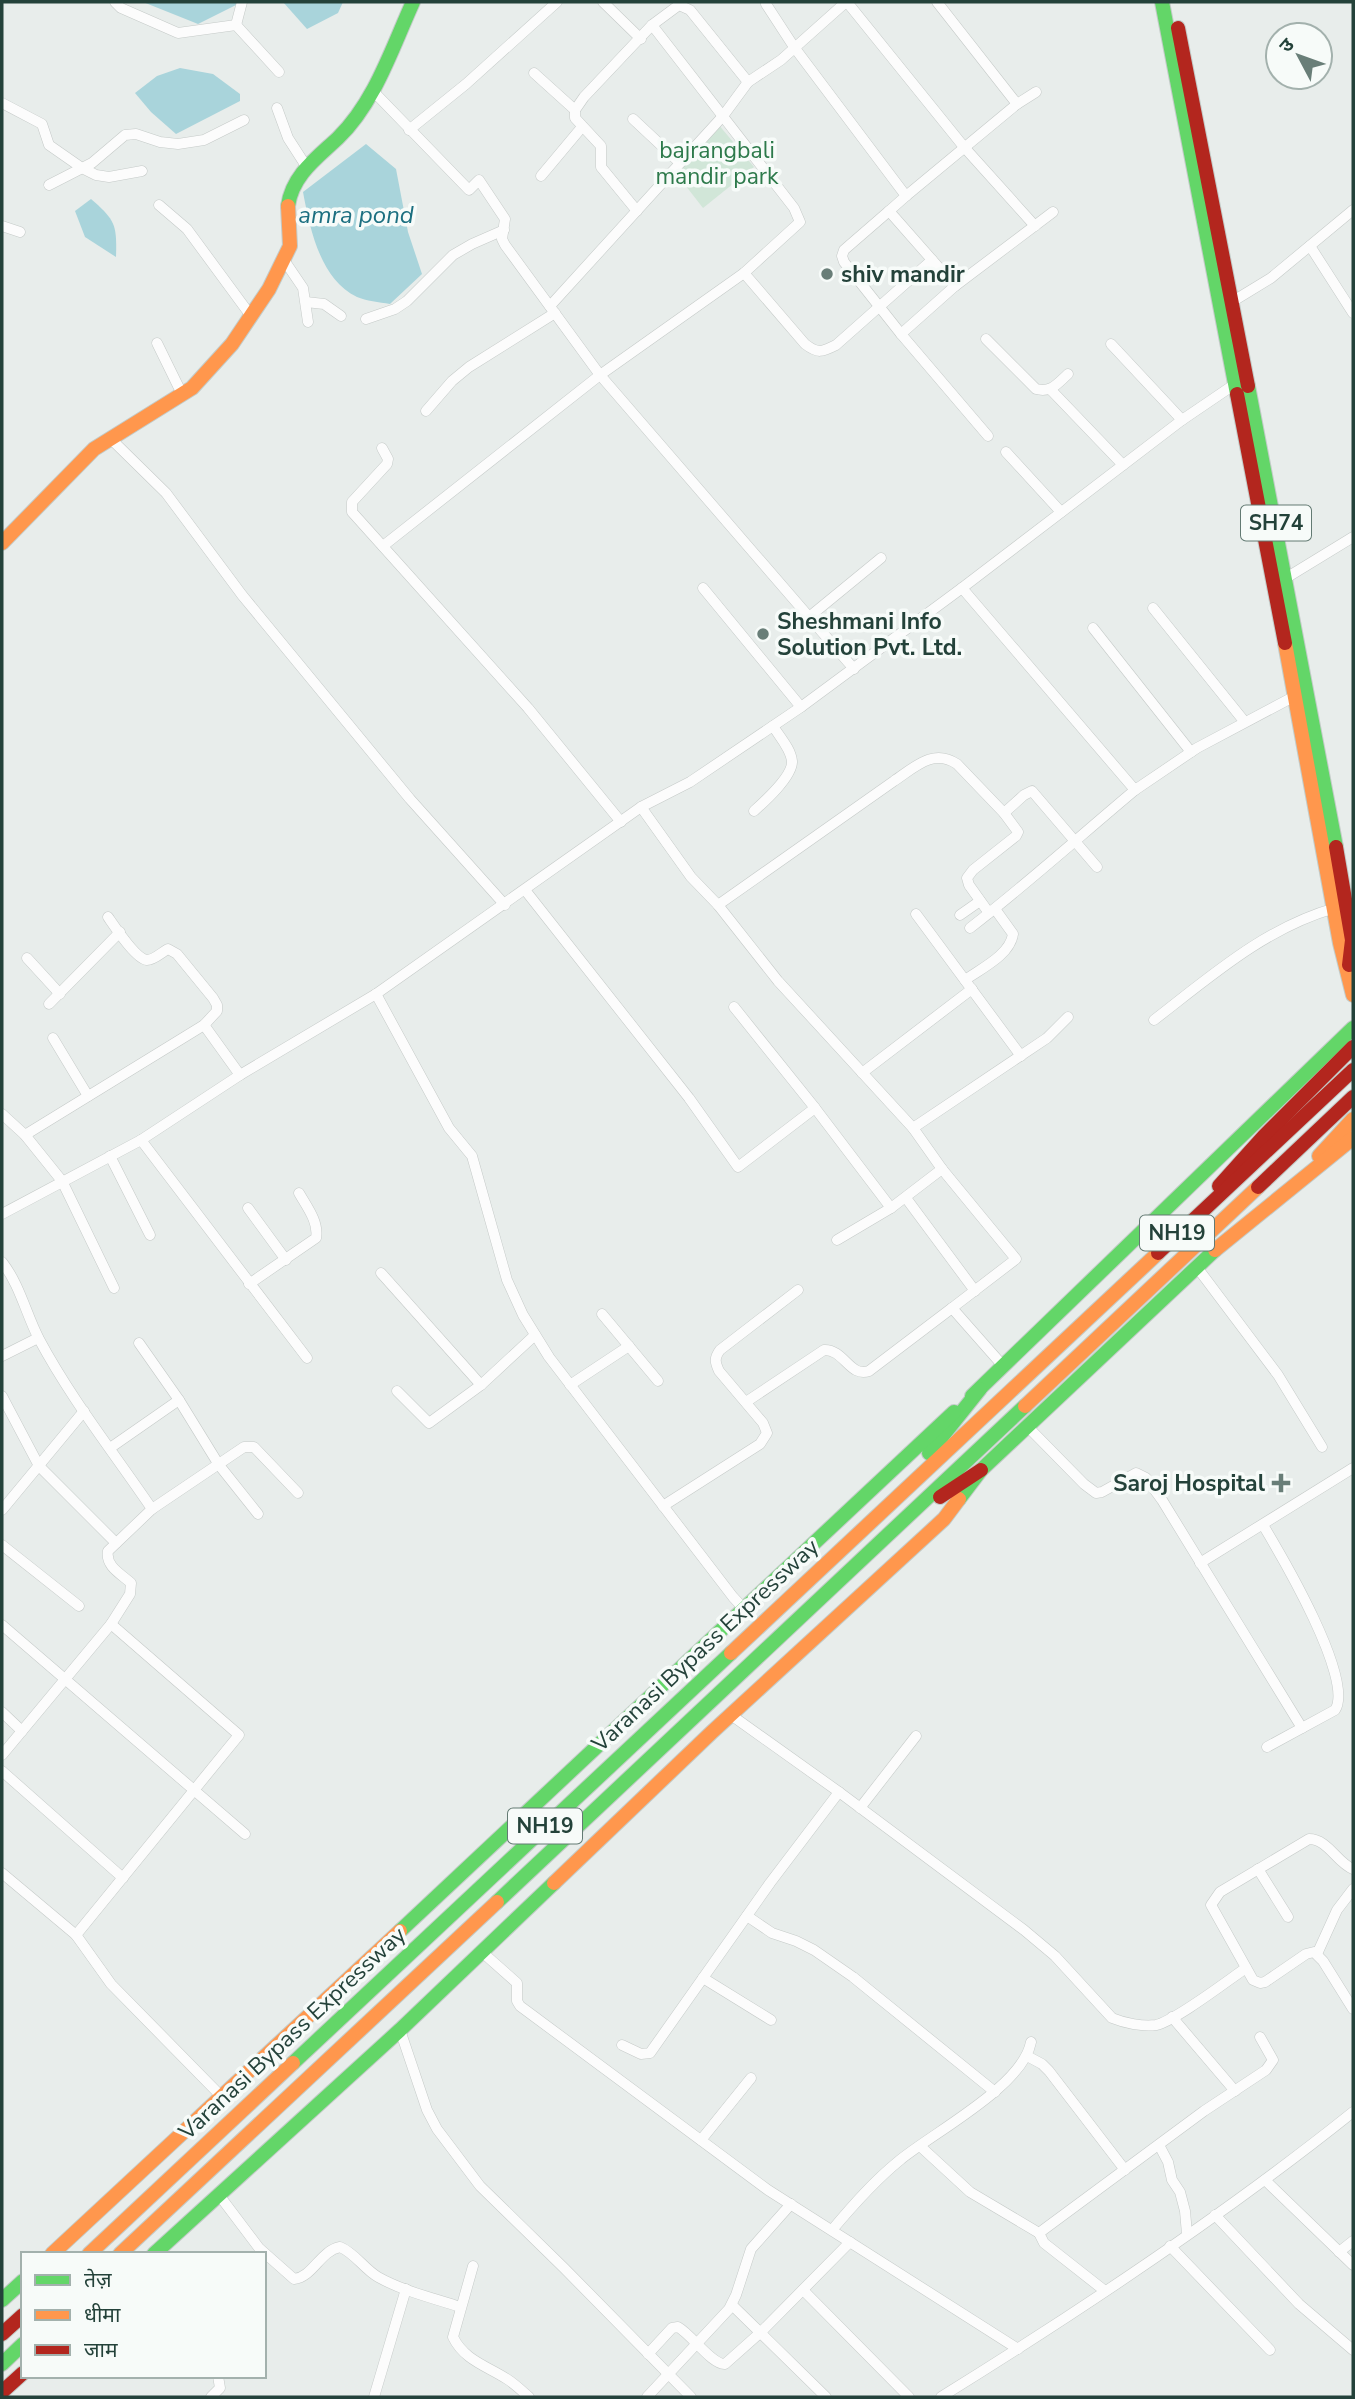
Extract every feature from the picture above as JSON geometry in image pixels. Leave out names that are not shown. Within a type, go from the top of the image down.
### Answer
[{"type":"main road","points":[[2,542],[94,449],[192,388],[232,344],[269,289],[290,246],[288,202],[306,166],[363,110],[413,2]]},
{"type":"main road","name":"SH74","points":[[1162,2],[1286,578],[1352,940],[1348,971]]},
{"type":"main road","name":"SH74","points":[[1173,2],[1226,305],[1235,384],[1340,943],[1353,995]]},
{"type":"main road","points":[[54,2252],[1004,1367],[1353,1028]]},
{"type":"main road","points":[[1181,1229],[1264,1136],[1353,1047]]},
{"type":"main road","name":"Varanasi Bypass Expressway","points":[[91,2252],[1353,1070]]},
{"type":"main road","name":"Varanasi Bypass Expressway","points":[[122,2252],[612,1796],[1353,1097]]},
{"type":"main road","points":[[1276,1199],[1353,1119]]},
{"type":"main road","points":[[156,2252],[400,2031],[731,1715],[944,1519],[981,1470],[1196,1266],[1353,1138]]},
{"type":"main road","points":[[877,1515],[980,1389]]},
{"type":"main road","points":[[901,1523],[981,1470]]},
{"type":"main road","points":[[2,2300],[21,2283]]},
{"type":"main road","points":[[2,2334],[21,2317]]},
{"type":"main road","points":[[2,2364],[21,2346]]},
{"type":"main road","points":[[2,2392],[21,2374]]},
{"type":"street","points":[[116,2],[121,8],[178,33],[236,25]]},
{"type":"street","points":[[236,25],[242,2]]},
{"type":"street","points":[[409,130],[466,84],[557,2]]},
{"type":"street","points":[[603,2],[641,38]]},
{"type":"street","points":[[426,411],[452,381],[469,367],[553,309],[723,116],[748,82],[781,60],[846,2],[964,147],[1035,226]]},
{"type":"street","points":[[937,2],[1017,104]]},
{"type":"street","points":[[766,4],[794,47],[906,196]]},
{"type":"street","points":[[637,211],[605,174],[600,162],[601,146],[575,118],[575,110],[584,97],[652,25],[679,5],[690,10],[748,82]]},
{"type":"street","points":[[236,25],[279,72]]},
{"type":"street","points":[[383,546],[600,375],[744,273],[800,222],[799,216],[652,25]]},
{"type":"street","points":[[534,73],[575,110]]},
{"type":"street","points":[[372,90],[469,190],[479,180],[505,219],[502,239],[505,245],[600,375],[854,669]]},
{"type":"street","points":[[988,436],[901,334],[842,256],[844,250],[906,196],[1017,104],[1036,92]]},
{"type":"street","points":[[2,103],[42,124],[49,145],[96,175],[109,177],[142,171]]},
{"type":"street","points":[[277,108],[288,138],[306,166]]},
{"type":"street","points":[[633,119],[680,162]]},
{"type":"street","points":[[49,185],[82,168],[125,135],[136,134],[160,142],[178,144],[204,140],[244,120]]},
{"type":"street","points":[[541,176],[582,127]]},
{"type":"street","points":[[159,205],[187,229],[251,316]]},
{"type":"street","points":[[1226,305],[1270,278],[1353,209]]},
{"type":"street","points":[[889,211],[955,286]]},
{"type":"street","points":[[901,334],[955,286],[1053,212]]},
{"type":"street","points":[[2,226],[20,232]]},
{"type":"street","points":[[366,319],[395,309],[407,301],[453,255],[504,230]]},
{"type":"street","points":[[1310,246],[1353,313]]},
{"type":"street","points":[[284,260],[303,288],[308,322]]},
{"type":"street","points":[[744,273],[805,344],[817,352],[823,352],[836,345],[932,260]]},
{"type":"street","points":[[306,302],[324,304],[341,316]]},
{"type":"street","points":[[986,339],[1036,389],[1045,392],[1051,390],[1068,374]]},
{"type":"street","points":[[158,343],[182,394]]},
{"type":"street","points":[[1111,344],[1182,420]]},
{"type":"street","points":[[2,1214],[141,1140],[240,1075],[376,994],[641,807],[690,782],[801,707],[1182,420],[1235,384]]},
{"type":"street","points":[[1051,390],[1123,465]]},
{"type":"street","points":[[111,439],[166,493],[242,595],[410,799],[505,905]]},
{"type":"street","points":[[382,448],[388,459],[387,464],[352,502],[350,508],[528,708],[621,822]]},
{"type":"street","points":[[1006,452],[1061,512]]},
{"type":"street","points":[[1286,578],[1353,537]]},
{"type":"street","points":[[809,617],[881,558]]},
{"type":"street","points":[[703,588],[801,707]]},
{"type":"street","points":[[962,588],[1135,790]]},
{"type":"street","points":[[1153,608],[1244,721]]},
{"type":"street","points":[[1093,628],[1191,752]]},
{"type":"street","points":[[970,928],[1135,790],[1191,752],[1244,721],[1295,696]]},
{"type":"street","points":[[754,811],[770,796],[791,768],[789,751],[773,726]]},
{"type":"street","points":[[718,905],[894,780],[922,762],[939,756],[957,764],[1004,813],[1016,827],[1016,836],[973,870],[967,881],[980,901],[1013,934],[1012,942],[968,984],[862,1073]]},
{"type":"street","points":[[1004,813],[1024,795],[1032,792],[1097,867]]},
{"type":"street","points":[[641,807],[691,877],[718,905],[778,981],[913,1128],[942,1169],[1016,1259],[869,1371],[862,1374],[857,1372],[836,1351],[824,1350],[746,1402]]},
{"type":"street","points":[[525,890],[689,1098],[737,1167],[815,1108]]},
{"type":"street","points":[[960,915],[980,901]]},
{"type":"street","points":[[1154,1020],[1242,951],[1305,916],[1335,908]]},
{"type":"street","points":[[916,914],[1021,1056]]},
{"type":"street","points":[[25,1135],[215,1016],[217,1005],[177,954],[168,949],[150,960],[145,960],[135,953],[108,917]]},
{"type":"street","points":[[50,1004],[120,932]]},
{"type":"street","points":[[27,958],[60,994]]},
{"type":"street","points":[[376,994],[449,1128],[472,1156],[507,1280],[535,1335],[570,1385],[746,1610]]},
{"type":"street","points":[[734,1007],[891,1208]]},
{"type":"street","points":[[913,1128],[1021,1056],[1046,1038],[1068,1017]]},
{"type":"street","points":[[204,1025],[240,1075]]},
{"type":"street","points":[[53,1038],[88,1096]]},
{"type":"street","points":[[2,1114],[25,1135],[62,1181],[114,1288]]},
{"type":"street","points":[[141,1140],[307,1358]]},
{"type":"street","points":[[110,1156],[150,1235]]},
{"type":"street","points":[[837,1240],[906,1198],[942,1169]]},
{"type":"street","points":[[249,1284],[316,1238],[314,1221],[299,1193]]},
{"type":"street","points":[[906,1198],[975,1291]]},
{"type":"street","points":[[247,1208],[286,1260]]},
{"type":"street","points":[[2,1262],[12,1275],[38,1338],[84,1411],[152,1509]]},
{"type":"street","points":[[1196,1266],[1278,1375],[1322,1447]]},
{"type":"street","points":[[381,1273],[481,1385]]},
{"type":"street","points":[[663,1506],[743,1456],[765,1438],[767,1433],[764,1423],[719,1371],[715,1357],[720,1350],[798,1290]]},
{"type":"street","points":[[952,1308],[1004,1367]]},
{"type":"street","points":[[602,1314],[658,1381]]},
{"type":"street","points":[[397,1391],[429,1423],[481,1385],[535,1335]]},
{"type":"street","points":[[2,1356],[38,1338]]},
{"type":"street","points":[[139,1343],[219,1465],[258,1514]]},
{"type":"street","points":[[570,1385],[629,1346]]},
{"type":"street","points":[[2,1396],[38,1466],[116,1543]]},
{"type":"street","points":[[110,1448],[178,1400]]},
{"type":"street","points":[[2,1510],[84,1411]]},
{"type":"street","points":[[1027,1426],[1096,1493],[1136,1473],[1146,1478],[1302,1728]]},
{"type":"street","points":[[2,1755],[111,1624],[130,1594],[131,1583],[110,1564],[108,1551],[152,1509],[244,1447],[254,1447],[298,1493]]},
{"type":"street","points":[[1200,1563],[1353,1468]]},
{"type":"street","points":[[1263,1525],[1330,1638],[1340,1677],[1342,1701],[1339,1706],[1267,1746]]},
{"type":"street","points":[[2,1545],[79,1606]]},
{"type":"street","points":[[76,1935],[239,1735],[111,1624]]},
{"type":"street","points":[[2,1625],[246,1834]]},
{"type":"street","points":[[2,1712],[22,1731]]},
{"type":"street","points":[[731,1715],[1024,1930],[1055,1956],[1112,2018],[1122,2022],[1156,2025],[1246,1968]]},
{"type":"street","points":[[860,1808],[916,1736]]},
{"type":"street","points":[[2,1771],[123,1878]]},
{"type":"street","points":[[622,2045],[641,2054],[650,2053],[839,1792]]},
{"type":"street","points":[[1353,1869],[1344,1865],[1325,1845],[1314,1839],[1302,1843],[1220,1892],[1211,1905],[1253,1980],[1262,1984],[1306,1954],[1314,1952],[1353,2009]]},
{"type":"street","points":[[1258,1870],[1288,1917]]},
{"type":"street","points":[[2,1873],[76,1935],[111,1984],[221,2096]]},
{"type":"street","points":[[1317,1954],[1337,1910],[1353,1889]]},
{"type":"street","points":[[747,1916],[772,1933],[814,1950],[853,1977],[995,2092]]},
{"type":"street","points":[[482,1952],[517,1983],[517,2001],[520,2006],[791,2204],[1018,2349]]},
{"type":"street","points":[[703,1978],[771,2020]]},
{"type":"street","points":[[1172,2017],[1235,2091]]},
{"type":"street","points":[[400,2031],[427,2110],[460,2161],[480,2186],[691,2397]]},
{"type":"street","points":[[1039,2233],[1271,2065],[1273,2060],[1259,2038]]},
{"type":"street","points":[[832,2230],[880,2177],[995,2092],[1027,2056],[1031,2042]]},
{"type":"street","points":[[1027,2056],[1049,2071],[1125,2170]]},
{"type":"street","points":[[701,2140],[751,2078]]},
{"type":"street","points":[[941,2397],[1105,2291],[1265,2180],[1353,2112]]},
{"type":"street","points":[[1159,2145],[1168,2162],[1172,2180],[1180,2192],[1187,2234]]},
{"type":"street","points":[[919,2146],[970,2192],[1039,2233],[1044,2244],[1105,2291]]},
{"type":"street","points":[[1265,2180],[1353,2265]]},
{"type":"street","points":[[219,2195],[261,2252]]},
{"type":"street","points":[[647,2397],[732,2305],[751,2249],[791,2204]]},
{"type":"street","points":[[1214,2215],[1299,2304],[1353,2350]]},
{"type":"street","points":[[1339,2252],[1353,2241]]},
{"type":"street","points":[[648,2354],[675,2326],[699,2343],[722,2365],[761,2332],[850,2242]]},
{"type":"street","points":[[1170,2246],[1270,2350]]},
{"type":"street","points":[[268,2264],[298,2280],[331,2249],[340,2247],[376,2276],[460,2307]]},
{"type":"street","points":[[473,2266],[453,2337],[475,2362],[505,2378],[529,2397]]},
{"type":"street","points":[[374,2397],[398,2286]]},
{"type":"street","points":[[803,2290],[909,2397]]},
{"type":"street","points":[[732,2305],[827,2397]]},
{"type":"street","points":[[211,2397],[220,2388],[218,2378]]},
{"type":"green space","name":"bajrangbali mandir park","points":[[718,124],[754,167],[703,208],[675,172]]},
{"type":"water","points":[[143,2],[238,2],[238,4],[198,24]]},
{"type":"water","points":[[283,2],[343,2],[338,13],[307,29]]},
{"type":"water","points":[[180,68],[213,74],[240,94],[240,101],[176,134],[151,112],[135,93],[157,76]]},
{"type":"water","name":"amra pond","points":[[366,144],[396,169],[408,232],[422,274],[390,304],[357,297],[344,289],[334,278],[313,237],[303,192]]},
{"type":"water","points":[[91,199],[113,224],[116,257],[85,237],[75,211]]},
{"type":"traffic: fast","points":[[288,206],[290,195],[300,176],[351,124],[362,108],[382,74],[413,2]]},
{"type":"traffic: fast","points":[[1162,2],[1237,394]]},
{"type":"traffic: fast","points":[[1248,386],[1336,847]]},
{"type":"traffic: fast","points":[[972,1396],[1353,1028]]},
{"type":"traffic: fast","points":[[959,1499],[981,1470],[1215,1250]]},
{"type":"traffic: fast","points":[[929,1453],[980,1389]]},
{"type":"traffic: fast","points":[[497,1902],[1025,1406]]},
{"type":"traffic: fast","points":[[400,1931],[954,1412]]},
{"type":"traffic: fast","points":[[293,2063],[731,1653]]},
{"type":"traffic: fast","points":[[156,2252],[400,2030],[554,1883]]},
{"type":"traffic: fast","points":[[2,2300],[21,2283]]},
{"type":"traffic: fast","points":[[2,2364],[21,2346]]},
{"type":"traffic: slow","points":[[2,543],[94,449],[192,388],[232,344],[269,289],[290,246],[288,206]]},
{"type":"traffic: slow","points":[[1285,643],[1340,943],[1353,995]]},
{"type":"traffic: slow","points":[[1319,1156],[1353,1119]]},
{"type":"traffic: slow","points":[[1215,1250],[1353,1138]]},
{"type":"traffic: slow","points":[[1025,1406],[1258,1187]]},
{"type":"traffic: slow","points":[[731,1653],[1158,1253]]},
{"type":"traffic: slow","points":[[554,1883],[712,1732],[944,1519],[959,1499]]},
{"type":"traffic: slow","points":[[122,2252],[497,1902]]},
{"type":"traffic: slow","points":[[54,2252],[400,1931]]},
{"type":"traffic: slow","points":[[91,2252],[293,2063]]},
{"type":"traffic: jam","points":[[1178,28],[1248,386]]},
{"type":"traffic: jam","points":[[1237,394],[1285,643]]},
{"type":"traffic: jam","points":[[1336,847],[1352,940],[1349,965]]},
{"type":"traffic: jam","points":[[1219,1186],[1264,1136],[1353,1047]]},
{"type":"traffic: jam","points":[[1158,1253],[1353,1070]]},
{"type":"traffic: jam","points":[[1258,1187],[1353,1097]]},
{"type":"traffic: jam","points":[[940,1497],[981,1470]]},
{"type":"traffic: jam","points":[[2,2334],[21,2317]]},
{"type":"traffic: jam","points":[[2,2392],[21,2375]]},
{"type":"place","name":"shiv mandir","points":[[827,274]]},
{"type":"place","name":"Sheshmani Info Solution Pvt. Ltd.","points":[[763,634]]},
{"type":"place","name":"Saroj Hospital","points":[[1281,1483]]}]
